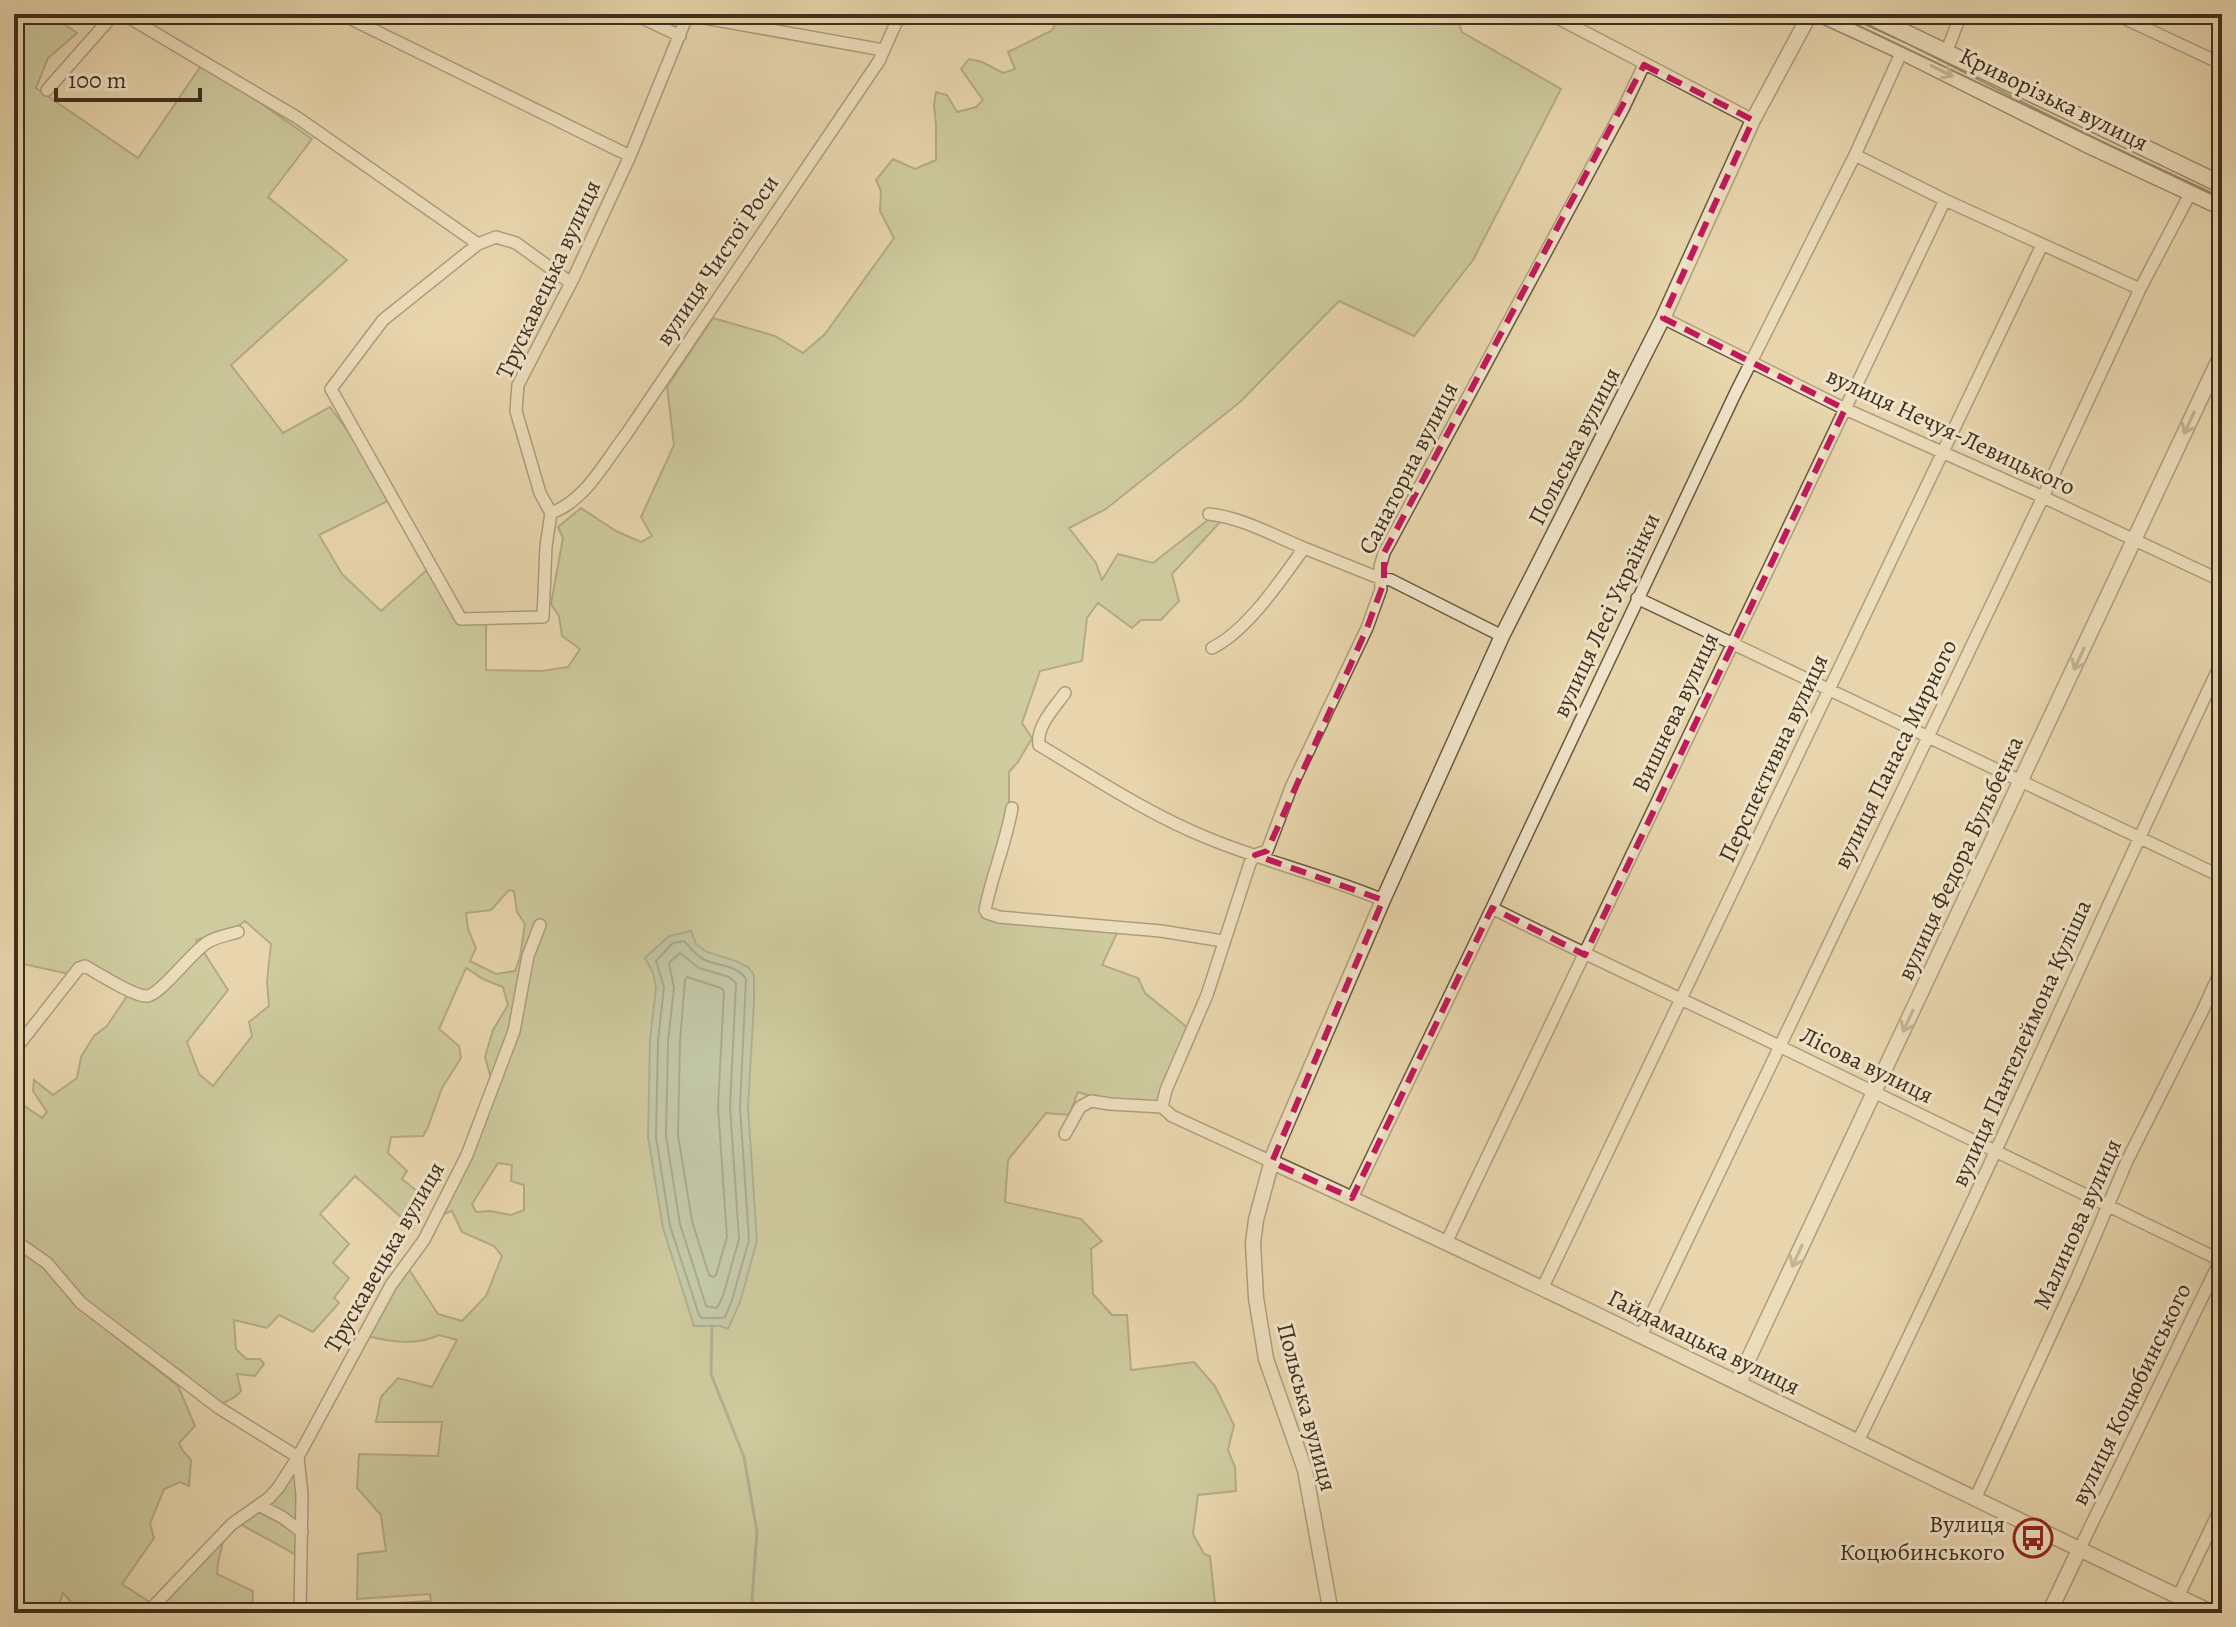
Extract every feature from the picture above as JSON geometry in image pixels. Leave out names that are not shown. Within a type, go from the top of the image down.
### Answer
[{"type":"main road","name":"Криворізька вулиця","points":[[1821,14],[2222,207]]},
{"type":"main road","name":"Криворізька вулиця","points":[[1866,14],[2222,185]]},
{"type":"street","points":[[47,90],[114,14]]},
{"type":"street","points":[[123,14],[298,118],[478,244]]},
{"type":"street","points":[[341,14],[630,156]]},
{"type":"street","points":[[634,14],[680,36]]},
{"type":"street","points":[[688,14],[883,50]]},
{"type":"street","name":"Трускавецька вулиця","points":[[551,513],[540,493],[516,411],[518,385],[571,283],[630,156],[688,14]]},
{"type":"street","name":"вулиця Чистої Роси","points":[[551,513],[566,508],[580,495],[625,436],[879,61],[900,14]]},
{"type":"street","points":[[1550,14],[1753,120]]},
{"type":"street","name":"Польська вулиця","points":[[1331,1613],[1305,1470],[1266,1359],[1256,1298],[1253,1243],[1274,1153],[1502,636],[1663,318],[1753,120],[1810,14]]},
{"type":"street","points":[[1946,53],[1961,14]]},
{"type":"street","points":[[2115,14],[2222,64]]},
{"type":"street","name":"вулиця Лесі Українки","points":[[1352,1198],[1637,598],[1855,155],[1902,51]]},
{"type":"street","name":"Санаторна вулиця","points":[[1162,1107],[1166,1090],[1207,995],[1250,863],[1255,855],[1267,851],[1292,785],[1367,628],[1381,589],[1379,578],[1384,553],[1644,65]]},
{"type":"street","points":[[1855,155],[1945,200],[2140,289]]},
{"type":"street","name":"вулиця Панаса Мирного","points":[[1641,1336],[2140,289],[2191,192]]},
{"type":"street","name":"Вишнева вулиця","points":[[1446,1243],[1945,200]]},
{"type":"street","points":[[551,513],[546,546],[543,617],[461,619],[331,389],[383,320],[478,244],[496,237],[516,243],[571,283]]},
{"type":"street","name":"Перспективна вулиця","points":[[1542,1289],[2042,245]]},
{"type":"street","name":"вулиця Нечуя-Левицького","points":[[1663,318],[1845,409],[2222,581]]},
{"type":"street","name":"вулиця Федора Бульбенка","points":[[1740,1383],[1747,1362],[2222,353]]},
{"type":"street","points":[[1209,514],[1245,521],[1304,548],[1391,580],[1502,636]]},
{"type":"street","points":[[1212,648],[1236,630],[1268,596],[1304,548]]},
{"type":"street","points":[[1637,598],[2222,877]]},
{"type":"street","name":"вулиця Пантелеймона Куліша","points":[[1858,1441],[1936,1282],[2222,661]]},
{"type":"street","points":[[1065,693],[1040,729],[1039,745],[1092,778],[1211,840],[1383,900]]},
{"type":"street","points":[[1012,808],[1009,829],[989,892],[987,913],[999,917],[1161,931],[1223,941]]},
{"type":"street","name":"Лісова вулиця","points":[[1492,908],[2222,1259]]},
{"type":"street","name":"Трускавецька вулиця","points":[[147,1613],[232,1524],[278,1488],[391,1285],[424,1240],[467,1155],[514,1031],[528,956],[540,925]]},
{"type":"street","points":[[14,1051],[79,968],[85,966],[137,994],[149,996],[160,990],[203,945],[238,932]]},
{"type":"street","name":"Малинова вулиця","points":[[1975,1499],[2108,1205],[2222,968]]},
{"type":"street","points":[[1065,1134],[1080,1107],[1091,1101],[1162,1107]]},
{"type":"street","name":"Гайдамацька вулиця","points":[[1162,1107],[1172,1116],[1740,1383],[2213,1613]]},
{"type":"street","points":[[14,1240],[47,1263],[81,1303],[219,1408],[298,1457],[302,1495],[300,1613]]},
{"type":"street","name":"вулиця Коцюбинського","points":[[2079,1550],[2222,1259]]},
{"type":"street","points":[[259,1505],[302,1532]]},
{"type":"street","points":[[2178,1597],[2222,1505]]},
{"type":"street","points":[[2049,1613],[2079,1550]]},
{"type":"highlighted area","points":[[1644,65],[1753,120],[1663,318],[1845,409],[1585,955],[1492,908],[1352,1198],[1272,1162],[1383,900],[1255,855],[1267,851],[1367,628],[1384,582],[1384,553]]},
{"type":"shaded area","points":[[14,14],[50,14],[77,33],[48,58],[36,88],[138,158],[203,63],[312,139],[268,197],[347,260],[231,365],[283,433],[330,407],[396,497],[319,535],[342,574],[381,611],[429,568],[461,619],[486,619],[486,670],[542,671],[568,667],[580,649],[562,636],[559,616],[551,604],[563,538],[558,527],[581,508],[616,531],[641,542],[652,536],[641,517],[674,445],[667,387],[713,318],[775,336],[803,353],[825,334],[894,238],[880,211],[881,191],[876,180],[893,159],[915,169],[936,160],[936,92],[947,95],[957,112],[976,107],[983,100],[961,69],[969,59],[1003,73],[1015,69],[1008,52],[1051,31],[1063,14],[1456,14],[1462,32],[1561,89],[1473,260],[1414,336],[1339,301],[1240,402],[1106,509],[1069,528],[1096,563],[1102,580],[1118,554],[1153,563],[1208,520],[1221,521],[1172,574],[1179,601],[1161,620],[1141,620],[1132,628],[1098,603],[1087,618],[1082,661],[1040,671],[1022,723],[1032,738],[1009,772],[1009,807],[986,916],[1119,929],[1102,965],[1138,978],[1145,993],[1188,1028],[1159,1102],[1105,1101],[1078,1092],[1069,1115],[1046,1113],[1008,1160],[1005,1202],[1081,1219],[1102,1241],[1091,1249],[1093,1294],[1112,1315],[1127,1315],[1131,1370],[1194,1362],[1215,1386],[1234,1425],[1228,1450],[1235,1467],[1236,1491],[1198,1495],[1193,1534],[1204,1554],[1210,1556],[1216,1613],[304,1613],[305,1608],[431,1601],[430,1594],[357,1599],[358,1554],[386,1551],[381,1515],[357,1488],[359,1454],[438,1456],[442,1422],[376,1422],[381,1397],[398,1378],[432,1387],[457,1340],[439,1335],[421,1341],[403,1342],[367,1336],[390,1294],[408,1268],[438,1314],[462,1321],[486,1296],[502,1256],[494,1246],[462,1232],[452,1211],[441,1215],[495,1093],[485,1057],[493,1030],[508,1005],[503,987],[466,968],[439,1029],[459,1046],[461,1058],[442,1088],[423,1136],[391,1137],[388,1153],[407,1171],[402,1179],[428,1200],[413,1228],[355,1176],[320,1214],[349,1244],[333,1263],[349,1278],[334,1298],[339,1303],[313,1332],[279,1315],[267,1328],[234,1320],[236,1349],[246,1359],[260,1359],[264,1364],[255,1376],[237,1374],[241,1391],[235,1397],[220,1405],[181,1371],[83,1301],[30,1246],[45,1269],[81,1307],[178,1386],[195,1426],[179,1443],[191,1460],[189,1486],[180,1482],[164,1489],[150,1524],[154,1538],[122,1584],[151,1603],[142,1613],[81,1613],[63,1593],[56,1613],[14,1613],[14,1177],[20,1167],[14,1144],[14,1099],[42,1118],[47,1112],[33,1091],[34,1080],[53,1095],[77,1078],[81,1057],[127,996],[84,970],[69,974],[14,962]],"holes":[[[509,890],[514,891],[517,912],[525,924],[520,957],[515,971],[496,974],[470,961],[476,948],[468,929],[466,913],[491,910]],[[245,921],[271,944],[267,981],[269,1006],[249,1022],[252,1036],[213,1086],[199,1074],[187,1042],[228,990],[196,940],[237,927]],[[498,1163],[512,1165],[511,1181],[524,1185],[524,1210],[511,1215],[476,1212],[472,1204]]]},
{"type":"shaded area","points":[[296,1470],[300,1526],[268,1504]]},
{"type":"shaded area","points":[[256,1510],[298,1533],[298,1556],[240,1524]]},
{"type":"shaded area","points":[[224,1537],[217,1574],[253,1591],[252,1613],[153,1613]]},
{"type":"water","points":[[691,931],[696,944],[707,952],[736,961],[748,967],[754,975],[748,1107],[757,1241],[740,1302],[728,1329],[694,1326],[663,1228],[648,1137],[650,1040],[656,987],[645,958],[669,936]]},
{"type":"waterway","points":[[712,1326],[711,1374],[744,1457],[757,1532],[752,1600],[757,1613]]},
{"type":"tram line","points":[[1834,14],[2222,199]]},
{"type":"place","name":"Вулиця Коцюбинського","points":[[2033,1538]]}]
